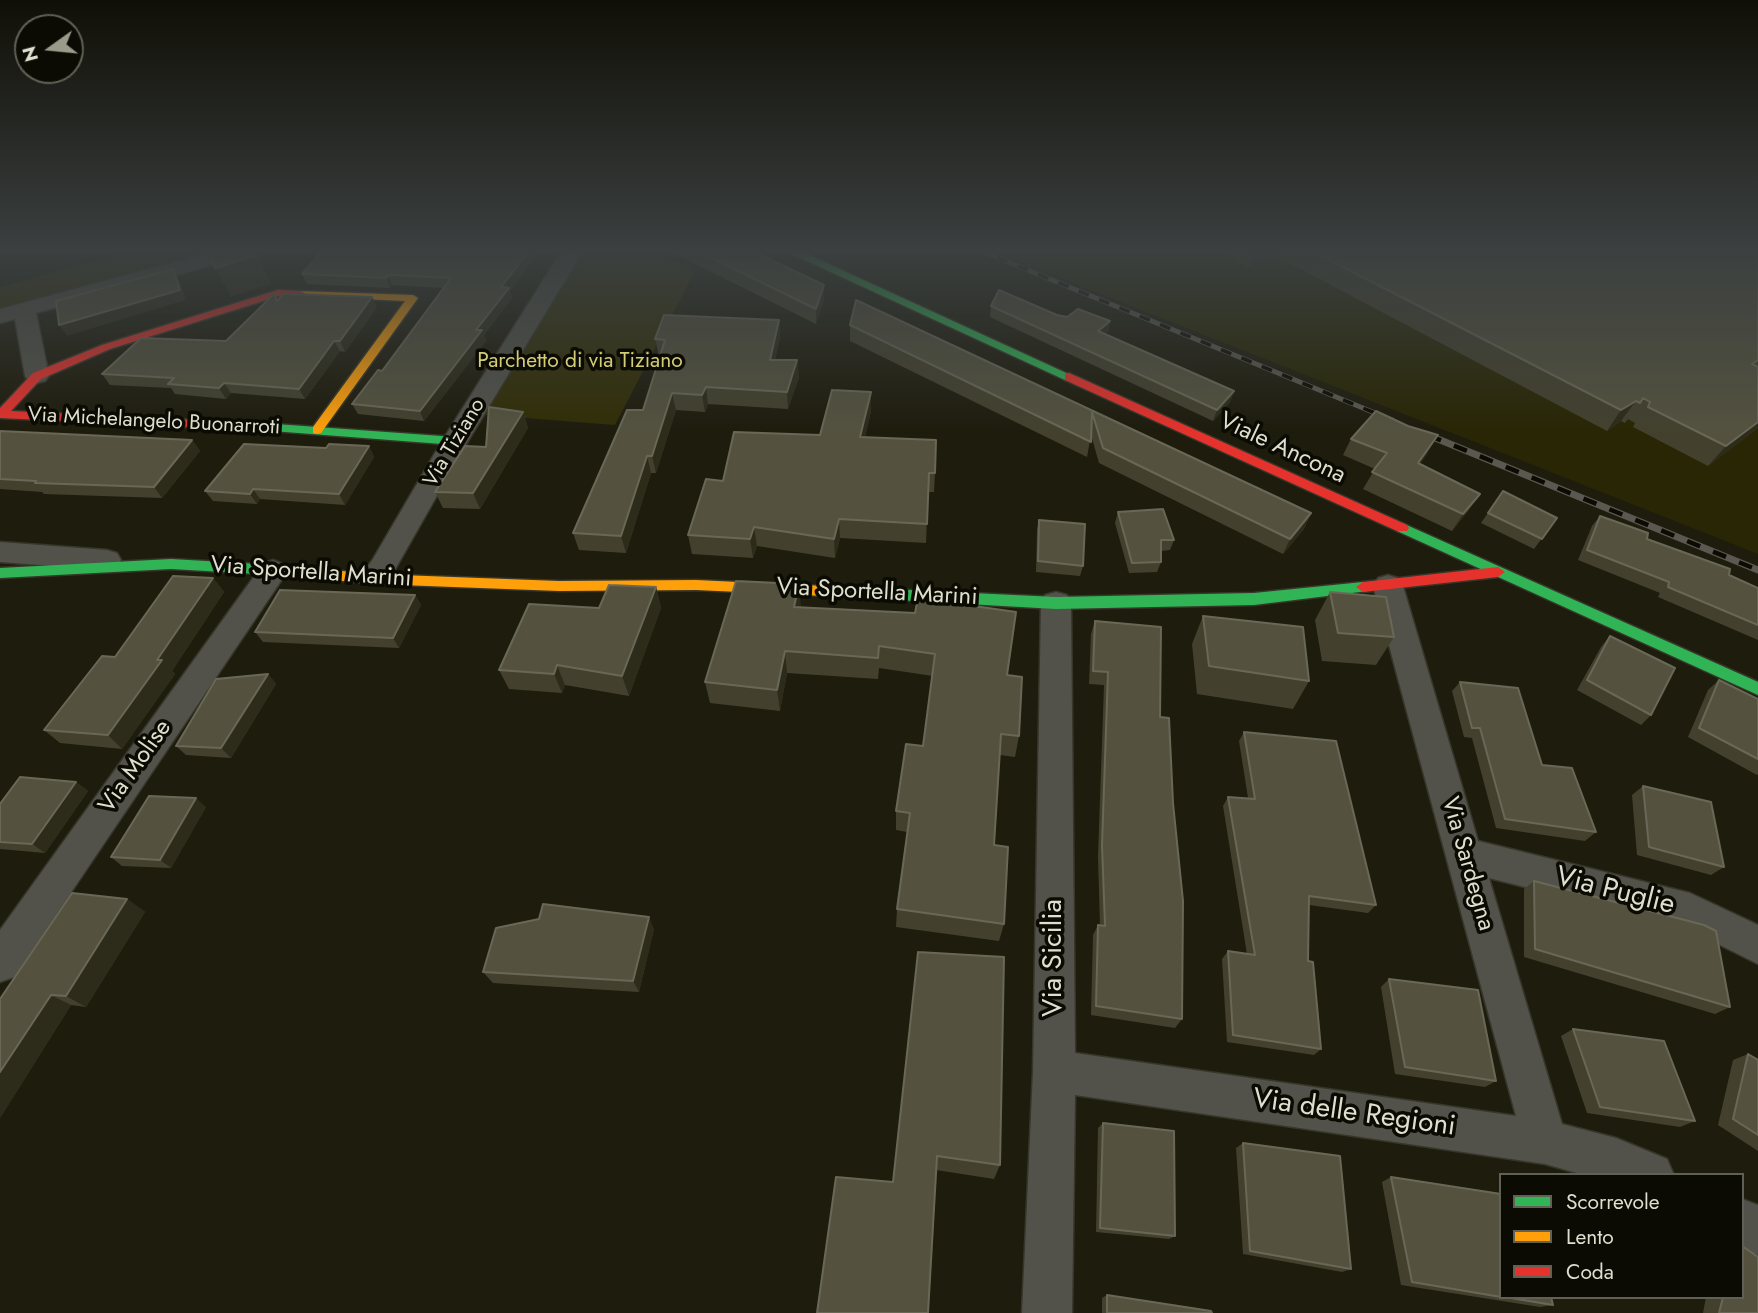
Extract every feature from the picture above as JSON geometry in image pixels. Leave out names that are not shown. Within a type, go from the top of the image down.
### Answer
[{"type":"main road","name":"Via Michelangelo Buonarroti","points":[[223,310],[106,347],[37,376],[1,414],[317,430],[455,441]]},
{"type":"main road","name":"Via Michelangelo Buonarroti","points":[[317,430],[404,310]]},
{"type":"main road","name":"Viale Ancona","points":[[919,310],[1758,689]]},
{"type":"main road","name":"Via Sportella Marini","points":[[0,573],[172,564],[374,579],[559,586],[696,585],[1056,603],[1254,599],[1498,572]]},
{"type":"street","points":[[0,316],[20,310]]},
{"type":"street","name":"Via Michelangelo Buonarroti","points":[[24,310],[37,376]]},
{"type":"street","name":"Via Tiziano","points":[[383,566],[407,521],[536,310]]},
{"type":"street","name":"Via Sportella Marini","points":[[0,552],[172,564]]},
{"type":"street","name":"Via Molise","points":[[0,963],[273,571]]},
{"type":"street","name":"Via Sardegna","points":[[1388,586],[1545,1142]]},
{"type":"street","name":"Via Sicilia","points":[[1047,1313],[1054,1070],[1056,603]]},
{"type":"street","name":"Via Puglie","points":[[1466,855],[1690,911],[1758,945]]},
{"type":"street","name":"Via delle Regioni","points":[[1054,1070],[1545,1142],[1616,1161],[1646,1173]]},
{"type":"shaded area","points":[[1142,310],[1758,310],[1758,554]]},
{"type":"green space","points":[[0,310],[21,310],[0,316]]},
{"type":"green space","name":"Parchetto di via Tiziano","points":[[543,310],[675,310],[615,425],[474,414]]},
{"type":"building","points":[[57,310],[110,310],[59,325]]},
{"type":"building","points":[[257,310],[362,310],[340,341],[334,341],[299,389],[224,383],[219,388],[168,384],[174,378],[102,374],[141,338],[226,341]]},
{"type":"building","points":[[427,310],[491,310],[476,330],[482,330],[420,411],[352,404],[378,370],[382,371]]},
{"type":"building","points":[[854,310],[878,310],[1311,513],[1290,539],[1103,448],[1092,412],[1091,442],[850,325]]},
{"type":"building","points":[[1000,310],[1046,310],[1067,317],[1076,310],[1081,310],[1110,321],[1098,331],[1234,391],[1217,410]]},
{"type":"building","points":[[1427,310],[1758,310],[1758,360],[1752,364],[1758,367],[1758,422],[1726,446],[1648,407],[1650,402],[1643,398],[1640,403],[1636,401],[1621,410]]},
{"type":"building","points":[[664,315],[779,320],[770,360],[797,360],[787,392],[706,387],[702,395],[672,393],[652,456],[647,456],[621,536],[573,533],[627,410],[643,410],[665,340],[655,339]]},
{"type":"building","points":[[832,390],[871,392],[860,437],[936,440],[935,473],[929,473],[927,524],[839,519],[834,539],[754,527],[750,539],[688,535],[706,479],[723,481],[734,432],[820,435]]},
{"type":"building","points":[[489,407],[523,412],[473,493],[435,492],[465,446],[486,447]]},
{"type":"building","points":[[1376,411],[1408,426],[1438,435],[1418,463],[1480,494],[1463,514],[1372,472],[1387,453],[1351,439]]},
{"type":"building","points":[[0,431],[192,440],[154,487],[35,483],[36,481],[0,479]]},
{"type":"building","points":[[244,444],[326,448],[329,444],[369,446],[339,494],[253,489],[250,494],[205,491]]},
{"type":"building","points":[[1503,491],[1557,518],[1542,539],[1488,513]]},
{"type":"building","points":[[1163,509],[1174,540],[1161,540],[1161,562],[1132,563],[1118,512]]},
{"type":"building","points":[[1600,516],[1648,533],[1647,539],[1730,569],[1729,575],[1758,588],[1758,625],[1668,587],[1669,582],[1587,550]]},
{"type":"building","points":[[1039,520],[1085,524],[1083,566],[1038,561]]},
{"type":"building","points":[[173,576],[213,578],[157,660],[162,660],[108,735],[44,730],[102,656],[115,657]]},
{"type":"building","points":[[736,581],[799,584],[794,607],[915,613],[918,598],[1016,612],[1007,675],[1022,677],[1019,736],[1001,734],[994,845],[1008,847],[1004,924],[897,909],[910,813],[896,811],[906,744],[923,746],[935,654],[879,646],[878,658],[785,651],[777,690],[705,682]]},
{"type":"building","points":[[609,585],[656,587],[622,676],[557,665],[554,674],[499,670],[529,604],[599,608]]},
{"type":"building","points":[[280,590],[415,595],[393,638],[255,632]]},
{"type":"building","points":[[1330,592],[1386,597],[1394,637],[1338,633]]},
{"type":"building","points":[[1203,616],[1303,627],[1309,681],[1209,666]]},
{"type":"building","points":[[1095,621],[1161,627],[1160,717],[1169,718],[1173,803],[1183,901],[1182,1019],[1096,1006],[1098,925],[1105,926],[1102,845],[1108,672],[1093,671]]},
{"type":"building","points":[[1610,636],[1675,668],[1651,715],[1587,680]]},
{"type":"building","points":[[268,674],[221,748],[176,746],[216,679]]},
{"type":"building","points":[[1719,680],[1758,699],[1758,759],[1699,728]]},
{"type":"building","points":[[1460,682],[1518,688],[1542,765],[1572,768],[1596,832],[1505,819],[1480,728],[1472,728]]},
{"type":"building","points":[[1244,732],[1336,741],[1376,905],[1309,896],[1308,961],[1313,962],[1321,1049],[1233,1035],[1228,951],[1255,955],[1228,797],[1255,799]]},
{"type":"building","points":[[20,777],[76,782],[32,844],[0,842],[0,804]]},
{"type":"building","points":[[1643,786],[1711,802],[1724,867],[1649,847]]},
{"type":"building","points":[[149,796],[196,798],[160,860],[111,857]]},
{"type":"building","points":[[1534,881],[1704,925],[1716,931],[1730,1007],[1535,949]]},
{"type":"building","points":[[72,893],[127,899],[66,996],[51,995],[0,1072],[0,999]]},
{"type":"building","points":[[543,904],[649,917],[633,981],[483,972],[496,928],[539,919]]},
{"type":"building","points":[[918,952],[1004,957],[1000,1165],[937,1156],[928,1313],[817,1313],[836,1177],[893,1182]]},
{"type":"building","points":[[1389,979],[1478,990],[1496,1081],[1405,1067]]},
{"type":"building","points":[[1573,1029],[1664,1041],[1695,1121],[1600,1107]]},
{"type":"building","points":[[1748,1054],[1758,1060],[1758,1135],[1733,1119]]},
{"type":"building","points":[[1103,1123],[1174,1131],[1175,1236],[1100,1228]]},
{"type":"building","points":[[1243,1143],[1340,1156],[1351,1269],[1250,1251]]},
{"type":"building","points":[[1391,1177],[1499,1194],[1499,1297],[1412,1282]]},
{"type":"building","points":[[1744,1247],[1758,1257],[1758,1313],[1719,1313],[1722,1299],[1744,1299]]},
{"type":"building","points":[[1107,1295],[1211,1311],[1212,1313],[1107,1313]]},
{"type":"building","points":[[1517,1299],[1552,1299],[1553,1305]]},
{"type":"railway","points":[[1126,310],[1392,420]]},
{"type":"railway","points":[[1418,431],[1432,437]]},
{"type":"railway","points":[[1428,435],[1758,570]]},
{"type":"traffic: fast","points":[[921,310],[1069,377]]},
{"type":"traffic: fast","points":[[276,428],[455,441]]},
{"type":"traffic: fast","points":[[1402,528],[1758,689]]},
{"type":"traffic: fast","points":[[0,573],[171,564],[276,570]]},
{"type":"traffic: fast","points":[[825,591],[1056,603],[1254,599],[1363,587]]},
{"type":"traffic: slow","points":[[317,430],[404,310]]},
{"type":"traffic: slow","points":[[276,570],[374,579],[559,586],[696,585],[825,591]]},
{"type":"traffic: jam","points":[[223,310],[106,347],[37,376],[1,414],[276,428]]},
{"type":"traffic: jam","points":[[1069,377],[1402,528]]},
{"type":"traffic: jam","points":[[1363,587],[1498,572]]}]
